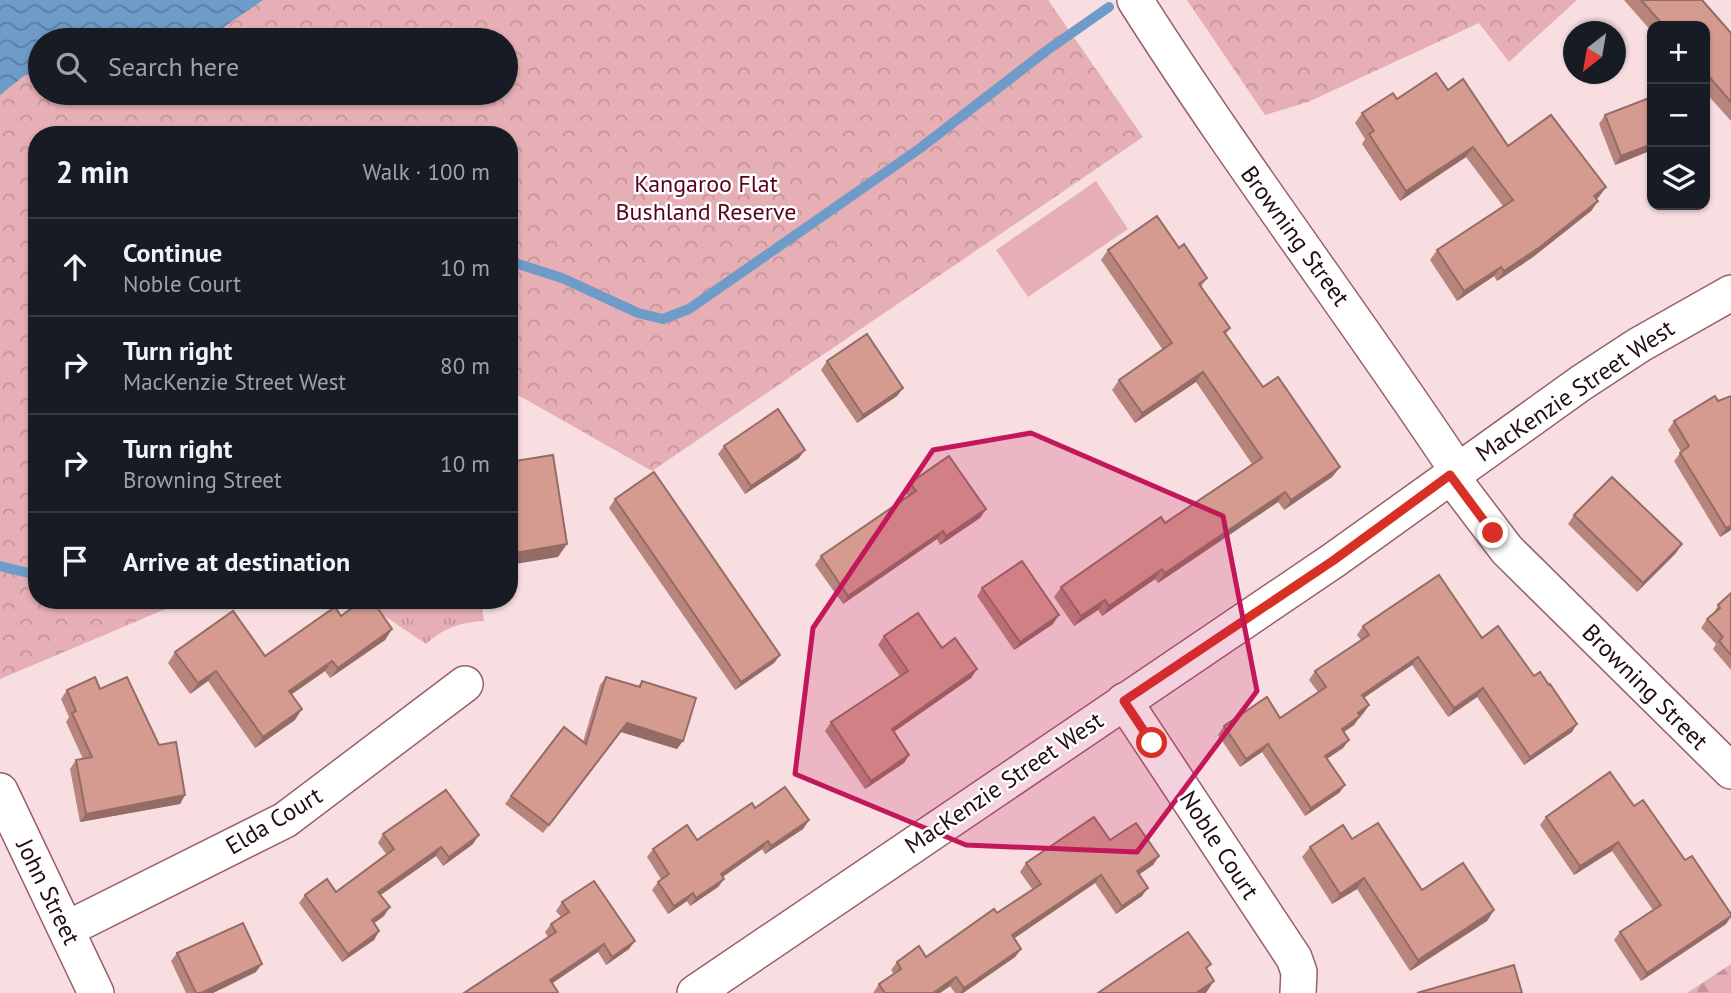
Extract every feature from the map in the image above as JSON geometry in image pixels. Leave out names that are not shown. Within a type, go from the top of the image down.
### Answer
[{"type":"street","name":"Browning Street","points":[[1135,0],[1260,188],[1363,331],[1507,550],[1731,771]]},
{"type":"street","name":"MacKenzie Street West","points":[[695,993],[1334,560],[1604,368],[1731,293]]},
{"type":"street","name":"Elda Court","points":[[67,929],[234,848],[285,820],[465,684]]},
{"type":"street","name":"Noble Court","points":[[1124,701],[1294,958],[1299,972],[1298,993]]},
{"type":"street","name":"John Street","points":[[0,791],[8,829],[67,929],[96,993]]},
{"type":"highlighted area","points":[[1031,433],[1223,516],[1257,691],[1137,852],[966,845],[795,774],[813,628],[933,450]]},
{"type":"green space","name":"Kangaroo Flat Bushland Reserve","points":[[0,0],[1048,0],[1143,137],[652,471],[518,395],[518,126],[28,126],[28,609],[166,609],[0,679]]},
{"type":"green space","points":[[1187,0],[1577,0],[1509,62],[1479,23],[1308,102],[1265,115]]},
{"type":"green space","points":[[1096,181],[1128,229],[1028,297],[996,250]]},
{"type":"green space","points":[[374,609],[482,609],[484,621],[453,627],[426,644]]},
{"type":"green space","points":[[1731,964],[1731,993],[1687,993]]},
{"type":"water","points":[[0,0],[263,0],[222,28],[28,28],[28,75],[0,95]]},
{"type":"building","points":[[1641,0],[1702,0],[1731,33],[1731,102],[1710,78],[1710,21],[1660,21]]},
{"type":"building","points":[[1436,73],[1448,90],[1463,79],[1508,146],[1551,115],[1606,187],[1594,196],[1598,201],[1540,247],[1504,271],[1501,267],[1464,291],[1437,250],[1513,200],[1473,147],[1406,191],[1369,134],[1374,131],[1362,113],[1393,93],[1397,99]]},
{"type":"building","points":[[1647,99],[1647,146],[1621,156],[1605,115]]},
{"type":"building","points":[[1157,216],[1179,248],[1184,244],[1207,278],[1199,284],[1230,328],[1224,332],[1263,387],[1278,377],[1340,467],[1291,500],[1285,492],[1165,573],[1162,569],[1109,606],[1105,600],[1081,616],[1061,587],[1161,517],[1165,523],[1262,458],[1203,372],[1142,413],[1119,380],[1172,343],[1108,250]]},
{"type":"building","points":[[867,334],[903,388],[863,415],[827,361]]},
{"type":"building","points":[[1715,396],[1718,401],[1731,396],[1731,526],[1726,528],[1680,453],[1689,446],[1674,421]]},
{"type":"building","points":[[778,409],[805,450],[751,486],[724,446]]},
{"type":"building","points":[[553,455],[567,544],[518,552],[518,461]]},
{"type":"building","points":[[949,456],[986,509],[946,536],[943,531],[848,596],[821,556],[916,491],[910,483]]},
{"type":"building","points":[[654,472],[780,655],[741,682],[615,499]]},
{"type":"building","points":[[1612,477],[1682,544],[1643,583],[1574,515]]},
{"type":"building","points":[[1022,561],[1059,615],[1020,642],[982,588]]},
{"type":"building","points":[[1439,575],[1482,638],[1498,626],[1534,676],[1540,672],[1550,684],[1577,724],[1530,757],[1483,688],[1454,708],[1418,657],[1362,695],[1369,705],[1358,713],[1360,716],[1342,729],[1349,740],[1325,756],[1345,785],[1311,808],[1268,744],[1246,759],[1224,726],[1267,697],[1280,718],[1326,687],[1315,671],[1369,635],[1363,626]]},
{"type":"building","points":[[1731,593],[1731,655],[1719,641],[1723,637],[1707,619]]},
{"type":"building","points":[[332,609],[336,609],[341,616],[351,609],[378,609],[392,629],[338,668],[332,661],[289,691],[302,709],[263,737],[216,671],[198,683],[175,652],[233,611],[265,656]]},
{"type":"building","points":[[918,613],[942,648],[955,638],[977,669],[892,729],[909,755],[871,781],[831,722],[908,671],[884,636]]},
{"type":"building","points":[[95,677],[100,689],[127,677],[159,745],[176,742],[185,795],[86,814],[76,760],[92,757],[72,713],[76,711],[67,690]]},
{"type":"building","points":[[606,677],[640,687],[642,681],[696,698],[683,741],[627,723],[549,825],[511,796],[564,727],[586,744]]},
{"type":"building","points":[[1610,772],[1634,806],[1643,800],[1685,860],[1692,856],[1731,914],[1647,973],[1620,932],[1661,905],[1618,842],[1580,866],[1546,817]]},
{"type":"building","points":[[785,787],[809,820],[771,846],[768,841],[721,874],[724,879],[696,898],[693,893],[674,906],[658,882],[669,874],[653,849],[687,825],[697,840],[752,803],[755,808]]},
{"type":"building","points":[[446,790],[479,835],[449,857],[441,847],[378,892],[390,907],[372,920],[379,931],[348,954],[305,895],[327,879],[336,892],[394,849],[383,834]]},
{"type":"building","points":[[1094,817],[1110,840],[1136,823],[1159,856],[1137,871],[1148,888],[1122,906],[1101,875],[1012,935],[1021,949],[964,988],[956,977],[933,993],[885,993],[879,984],[901,969],[897,962],[919,946],[926,957],[994,909],[997,913],[1041,884],[1026,863]]},
{"type":"building","points":[[1378,823],[1422,890],[1463,863],[1494,910],[1418,960],[1364,878],[1340,894],[1310,847],[1343,825],[1352,839]]},
{"type":"building","points":[[594,881],[635,941],[612,957],[604,944],[550,980],[557,993],[464,993],[556,932],[551,924],[569,912],[562,902]]},
{"type":"building","points":[[243,923],[262,964],[196,993],[177,953]]},
{"type":"building","points":[[1188,932],[1211,964],[1206,968],[1214,981],[1196,993],[1098,993]]},
{"type":"building","points":[[1514,965],[1522,993],[1417,993]]},
{"type":"waterway","points":[[518,264],[562,278],[638,313],[663,319],[689,309],[919,149],[1046,51],[1109,7]]},
{"type":"waterway","points":[[0,566],[28,573]]},
{"type":"route","points":[[1152,743],[1124,701],[1334,560],[1450,475],[1493,533]]}]
